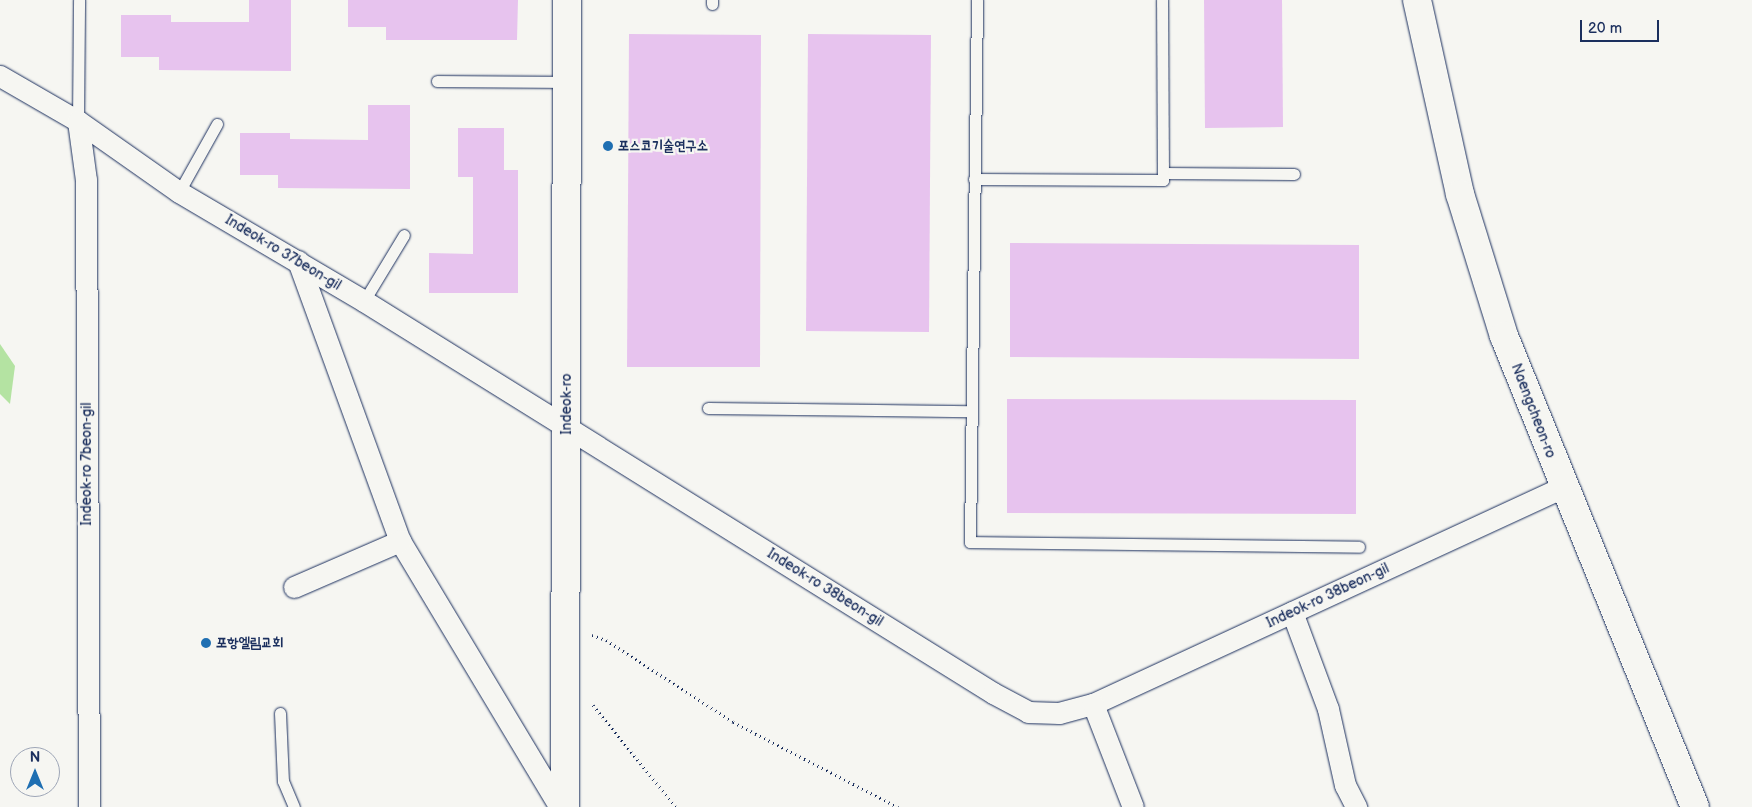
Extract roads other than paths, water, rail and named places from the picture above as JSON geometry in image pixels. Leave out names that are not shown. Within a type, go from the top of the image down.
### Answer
[{"type":"street","name":"Indeok-ro","points":[[565,807],[567,0]]},
{"type":"street","name":"Naengcheon-ro","points":[[1417,0],[1441,117],[1481,265],[1504,336],[1563,487],[1694,807]]},
{"type":"street","name":"Indeok-ro 37beon-gil","points":[[0,76],[78,121],[179,192],[298,261],[567,426]]},
{"type":"street","name":"Indeok-ro 7beon-gil","points":[[78,121],[86,180],[88,807]]},
{"type":"street","points":[[298,261],[400,541],[560,807]]},
{"type":"street","name":"Indeok-ro 38beon-gil","points":[[567,426],[993,693],[1028,712],[1059,713],[1093,704],[1563,487]]},
{"type":"street","points":[[294,587],[400,541]]},
{"type":"street","points":[[1292,612],[1328,709],[1346,785],[1356,807]]},
{"type":"street","points":[[1093,704],[1133,807]]},
{"type":"lane","points":[[78,121],[79,0]]},
{"type":"lane","points":[[977,0],[970,542],[1359,547]]},
{"type":"lane","points":[[974,179],[1163,180],[1162,0]]},
{"type":"lane","points":[[437,81],[567,82]]},
{"type":"lane","points":[[179,192],[217,124]]},
{"type":"lane","points":[[1163,173],[1294,174]]},
{"type":"lane","points":[[364,301],[404,235]]},
{"type":"lane","points":[[708,408],[971,411]]},
{"type":"lane","points":[[280,712],[283,781],[294,807]]},
{"type":"place","name":"포스코기술연구소","points":[[608,146]]},
{"type":"place","name":"포항엘림교회","points":[[206,643]]}]
